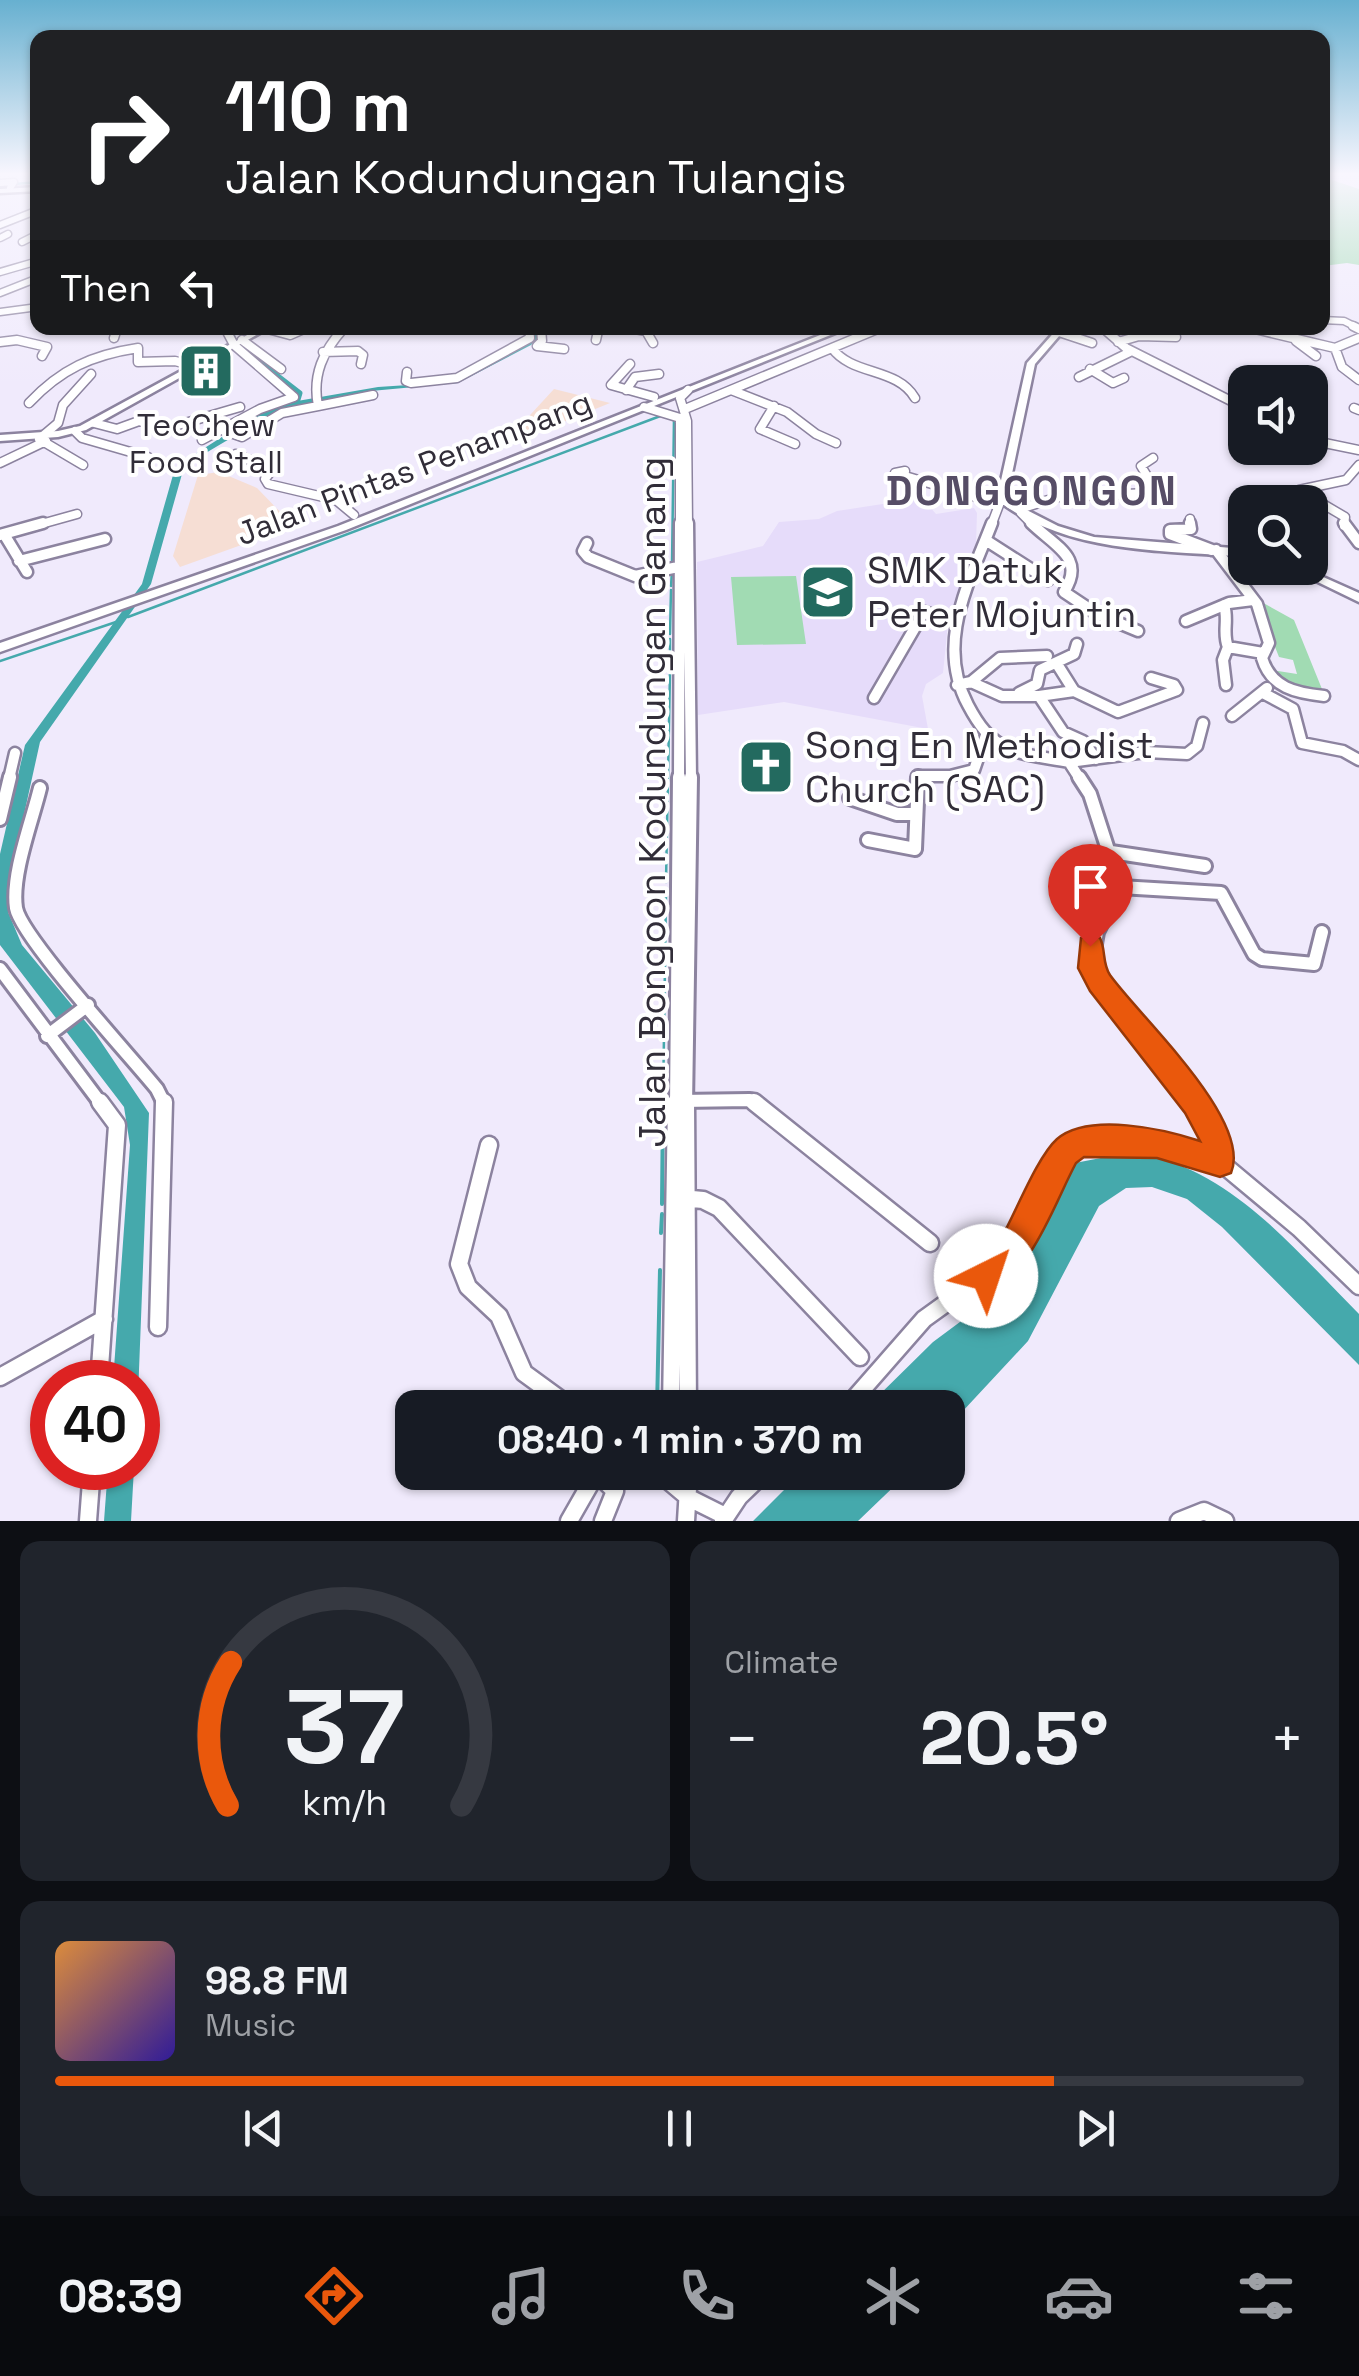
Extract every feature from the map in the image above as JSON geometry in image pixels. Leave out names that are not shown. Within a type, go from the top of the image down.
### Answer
[{"type":"main road","points":[[0,438],[42,440],[75,431],[252,335]]},
{"type":"main road","name":"Jalan Pintas Penampang","points":[[149,593],[656,399],[807,335]]},
{"type":"main road","name":"Jalan Pintas Penampang","points":[[0,640],[342,528],[644,408],[656,399],[743,368],[808,335]]},
{"type":"main road","points":[[1056,335],[1031,363],[1005,486],[1008,508],[1093,540],[1228,551]]},
{"type":"main road","points":[[724,369],[743,368]]},
{"type":"main road","points":[[1328,583],[1359,598]]},
{"type":"main road","name":"Jalan Pintas Penampang","points":[[0,648],[122,602]]},
{"type":"street","points":[[8,259],[10,265],[17,266]]},
{"type":"street","points":[[0,272],[30,263]]},
{"type":"street","points":[[0,293],[30,281]]},
{"type":"street","points":[[0,312],[30,307]]},
{"type":"street","points":[[1330,320],[1344,321],[1359,329]]},
{"type":"street","points":[[202,440],[228,432],[260,409],[294,396],[231,335]]},
{"type":"street","points":[[316,401],[323,352],[338,335]]},
{"type":"street","points":[[407,372],[406,381],[411,383],[457,378],[526,342],[528,335]]},
{"type":"street","points":[[543,335],[537,346],[564,349]]},
{"type":"street","points":[[596,340],[597,335]]},
{"type":"street","points":[[648,335],[653,342]]},
{"type":"street","name":"Jalan Bongoon Kodundungan Ganang","points":[[687,1390],[680,1198],[681,1062],[692,830],[681,561],[684,407],[863,335]]},
{"type":"street","points":[[1072,335],[1092,344]]},
{"type":"street","points":[[1110,335],[1130,352],[1165,365],[1228,399]]},
{"type":"street","points":[[1283,335],[1335,348],[1359,338]]},
{"type":"street","points":[[1118,342],[1139,336],[1176,337]]},
{"type":"street","points":[[1288,336],[1316,356]]},
{"type":"street","points":[[0,342],[17,340],[47,348],[42,356]]},
{"type":"street","points":[[237,343],[282,368]]},
{"type":"street","points":[[30,404],[48,382],[92,355],[138,348],[138,362],[175,362],[194,367],[224,386]]},
{"type":"street","points":[[832,348],[840,359],[907,384],[914,398]]},
{"type":"street","points":[[1335,348],[1342,367],[1359,380]]},
{"type":"street","points":[[323,352],[358,351],[363,355],[362,364]]},
{"type":"street","points":[[1079,377],[1130,352]]},
{"type":"street","points":[[630,364],[612,385],[684,407]]},
{"type":"street","points":[[1090,369],[1113,383],[1124,378]]},
{"type":"street","points":[[0,464],[42,440],[58,423],[63,404],[92,374]]},
{"type":"street","points":[[626,390],[635,377],[659,374]]},
{"type":"street","points":[[684,407],[680,396],[688,390]]},
{"type":"street","points":[[731,390],[774,406],[836,443]]},
{"type":"street","points":[[228,432],[242,437],[282,413],[316,401],[373,395]]},
{"type":"street","points":[[774,406],[760,428],[795,444]]},
{"type":"street","points":[[94,423],[117,428],[140,421],[168,428],[240,407]]},
{"type":"street","points":[[644,408],[679,416],[683,499]]},
{"type":"street","points":[[75,431],[82,438],[148,457]]},
{"type":"street","points":[[42,440],[83,466]]},
{"type":"street","points":[[1328,444],[1359,450]]},
{"type":"street","points":[[236,454],[272,470],[265,480],[268,484],[336,500],[354,515]]},
{"type":"street","points":[[1154,458],[1141,466],[1155,489],[1144,495],[1097,494],[1008,508],[987,541],[955,622],[952,659],[986,735],[1013,751],[1082,761],[1146,752],[1187,754],[1197,746],[1203,722]]},
{"type":"street","points":[[1359,465],[1346,480],[1299,490],[1345,517],[1344,526],[1359,543]]},
{"type":"street","points":[[905,470],[895,473],[1008,508],[1074,565],[1075,575],[1064,592],[1097,614],[1138,631]]},
{"type":"street","points":[[27,572],[2,534],[77,514]]},
{"type":"street","points":[[1190,519],[1190,529],[1172,530],[1170,534],[1214,550],[1253,600],[1269,643],[1262,665],[1271,678],[1292,692],[1324,696]]},
{"type":"street","points":[[20,561],[105,538]]},
{"type":"street","points":[[987,541],[1048,580]]},
{"type":"street","points":[[587,542],[584,550],[588,556],[635,576],[681,561]]},
{"type":"street","points":[[1186,621],[1224,605],[1253,600]]},
{"type":"street","points":[[1224,605],[1229,620],[1222,666],[1226,685]]},
{"type":"street","points":[[874,698],[924,612],[955,622]]},
{"type":"street","points":[[964,684],[997,659],[1052,660],[1074,654],[1077,644]]},
{"type":"street","points":[[1228,646],[1263,653]]},
{"type":"street","points":[[1052,660],[1074,690],[1118,712],[1177,690],[1174,685],[1151,678]]},
{"type":"street","points":[[1017,694],[1039,682],[1040,670],[1052,660]]},
{"type":"street","points":[[1232,716],[1263,692],[1271,678]]},
{"type":"street","points":[[964,684],[1002,696],[1040,696],[1074,690]]},
{"type":"street","points":[[1263,692],[1293,709],[1302,744],[1343,751],[1359,760]]},
{"type":"street","points":[[1040,696],[1063,732],[1082,741],[1090,794],[1118,853],[1128,890]]},
{"type":"street","points":[[868,840],[912,851],[917,844],[918,776],[950,776],[974,770],[986,735]]},
{"type":"street","points":[[0,819],[15,752]]},
{"type":"street","points":[[40,788],[15,889],[16,912],[85,1007],[157,1089],[166,1107],[158,1327]]},
{"type":"street","points":[[850,798],[897,814],[916,814]]},
{"type":"street","points":[[1118,853],[1205,866]]},
{"type":"street","points":[[1220,1162],[1215,1138],[1196,1102],[1091,968],[1090,946],[1096,926],[1128,890],[1186,888],[1221,892],[1254,954],[1262,959],[1314,964],[1322,932]]},
{"type":"street","points":[[0,969],[117,1125],[101,1360]]},
{"type":"street","points":[[51,1032],[85,1007]]},
{"type":"street","points":[[680,1101],[750,1100],[763,1106],[930,1243]]},
{"type":"street","points":[[861,1390],[916,1326],[1006,1257],[1065,1152],[1088,1140],[1140,1140],[1220,1162],[1300,1228],[1359,1286]]},
{"type":"street","points":[[488,1144],[459,1264],[461,1278],[470,1291],[494,1308],[521,1371],[542,1390]]},
{"type":"street","points":[[671,1390],[680,1198],[710,1202],[733,1221],[860,1357]]},
{"type":"street","points":[[0,1378],[104,1319]]},
{"type":"street","points":[[88,1521],[90,1490]]},
{"type":"street","points":[[569,1521],[587,1490]]},
{"type":"street","points":[[602,1521],[615,1490]]},
{"type":"street","points":[[681,1490],[724,1518],[748,1490]]},
{"type":"street","points":[[686,1521],[689,1490]]},
{"type":"street","points":[[1179,1521],[1204,1510],[1226,1521]]},
{"type":"shaded area","points":[[1330,244],[1359,244],[1359,265],[1330,265]]},
{"type":"shaded area","points":[[528,335],[539,335],[531,345],[458,383],[371,391],[280,409],[199,457],[182,474],[151,584],[40,742],[8,887],[8,912],[22,945],[95,1033],[149,1113],[139,1360],[115,1360],[130,1145],[124,1107],[0,945],[0,854],[25,745],[142,584],[173,475],[181,463],[280,404],[378,387],[438,383],[524,344]]},
{"type":"shaded area","points":[[554,389],[610,403],[512,443],[507,440]]},
{"type":"shaded area","points":[[219,472],[257,488],[286,518],[272,534],[180,567],[173,556],[198,475]]},
{"type":"shaded area","name":"SMK Datuk Peter Mojuntin","points":[[922,498],[936,514],[974,508],[977,513],[976,544],[948,623],[943,673],[926,684],[922,696],[928,729],[784,702],[698,715],[697,562],[763,546],[779,522],[819,519],[837,511]]},
{"type":"shaded area","points":[[796,576],[806,644],[737,645],[731,577]]},
{"type":"shaded area","points":[[1256,599],[1294,620],[1324,694],[1303,693],[1266,669],[1297,674],[1293,660],[1279,657]]},
{"type":"shaded area","points":[[1149,1155],[1181,1166],[1211,1181],[1264,1219],[1359,1314],[1359,1365],[1222,1227],[1187,1199],[1152,1187],[1126,1188],[1099,1206],[1028,1341],[965,1409],[965,1390],[884,1390],[933,1342],[995,1296],[1029,1252],[1075,1163],[1111,1156]]},
{"type":"shaded area","points":[[106,1490],[133,1490],[131,1521],[104,1521]]},
{"type":"shaded area","points":[[783,1490],[890,1490],[858,1521],[753,1521]]},
{"type":"waterway","points":[[232,335],[234,342],[300,393],[297,403]]},
{"type":"waterway","points":[[128,617],[663,415]]},
{"type":"waterway","points":[[672,565],[674,418]]},
{"type":"waterway","points":[[671,586],[672,571]]},
{"type":"waterway","points":[[670,634],[671,590]]},
{"type":"waterway","points":[[0,661],[116,622]]},
{"type":"waterway","points":[[670,639],[670,667]]},
{"type":"waterway","points":[[666,882],[670,672]]},
{"type":"waterway","points":[[663,1105],[666,893]]},
{"type":"waterway","points":[[662,1204],[663,1102]]},
{"type":"waterway","points":[[661,1233],[662,1214]]},
{"type":"waterway","points":[[657,1390],[660,1270]]},
{"type":"place","name":"TeoChew Food Stall","points":[[206,371]]},
{"type":"place","name":"SMK Datuk Peter Mojuntin","points":[[828,592]]},
{"type":"place","name":"Song En Methodist Church (SAC)","points":[[766,767]]},
{"type":"district","name":"DONGGONGON","points":[[1032,491]]},
{"type":"route","points":[[986,1276],[1012,1249],[1065,1152],[1080,1142],[1157,1142],[1220,1162],[1215,1138],[1196,1102],[1099,982],[1091,968],[1090,946]]}]
